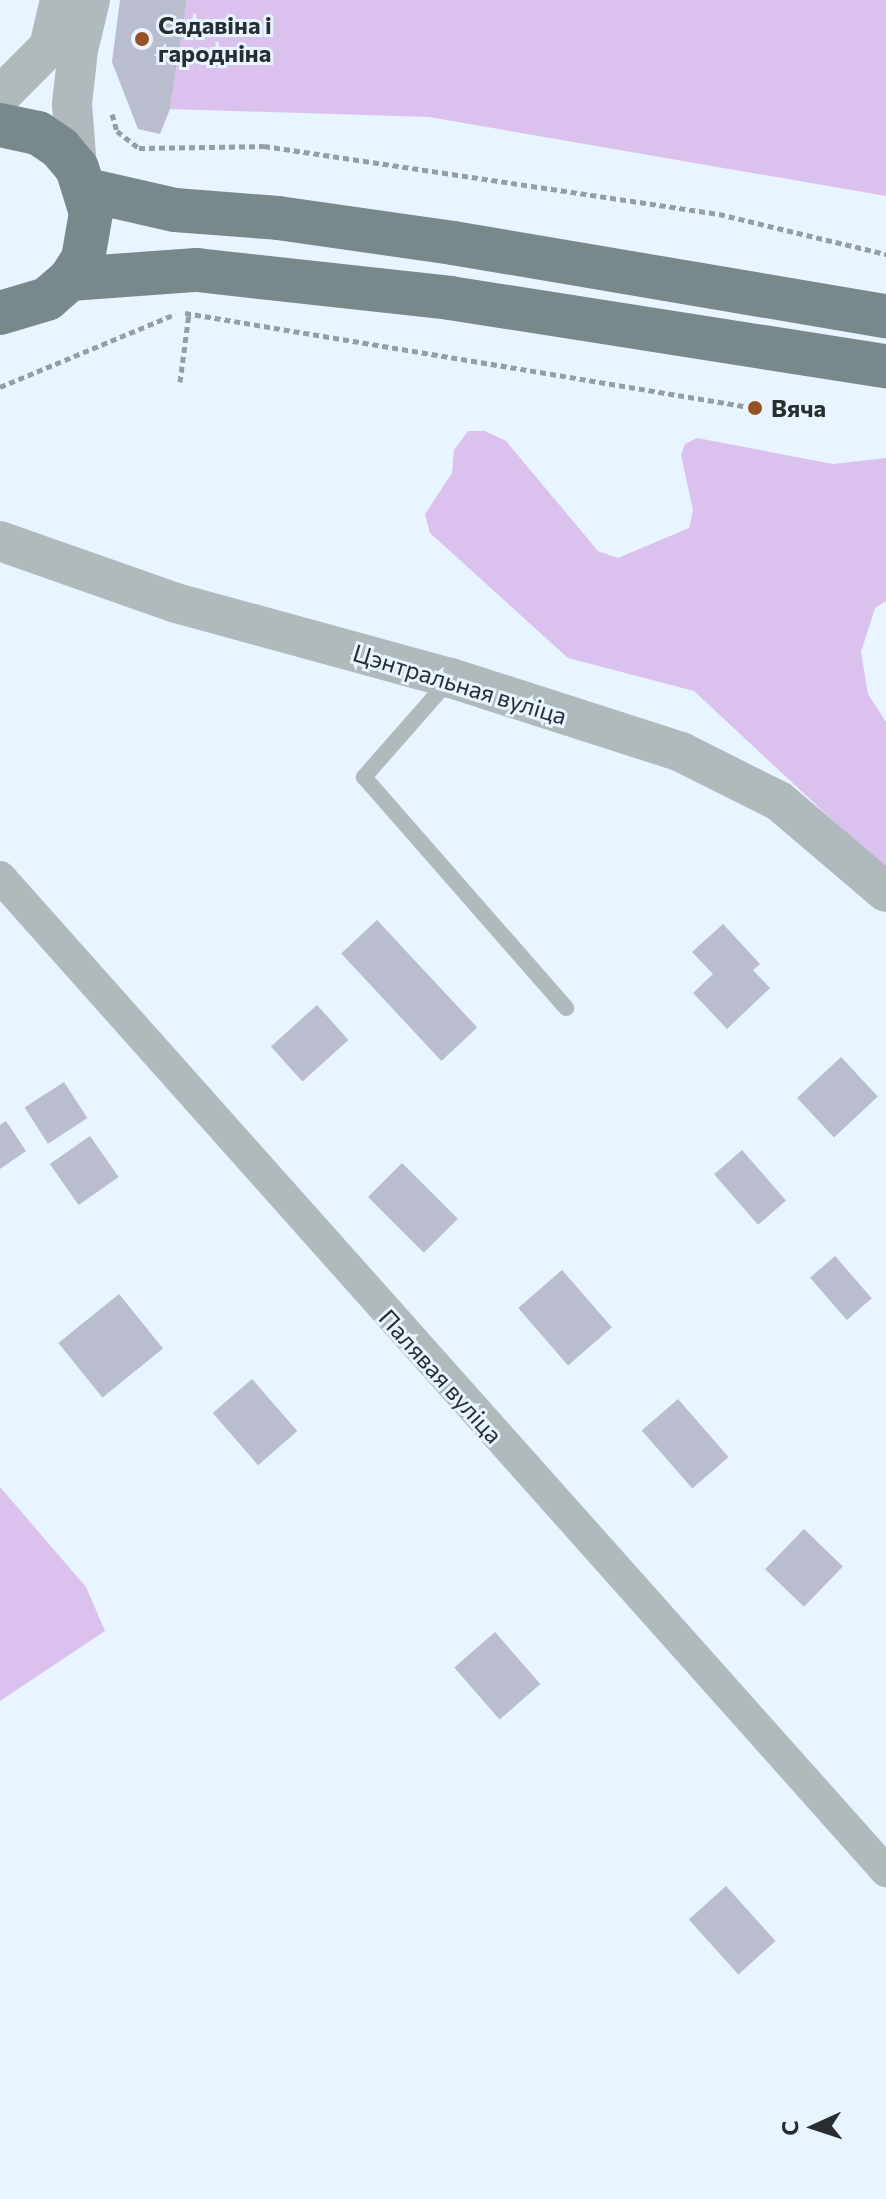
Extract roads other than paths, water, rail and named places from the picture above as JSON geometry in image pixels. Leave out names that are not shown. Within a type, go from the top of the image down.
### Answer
[{"type":"main road","points":[[0,125],[38,133],[82,179],[175,210],[453,243],[886,316]]},
{"type":"main road","points":[[59,289],[90,237],[82,179]]},
{"type":"main road","points":[[0,313],[19,312],[59,289],[131,271],[197,270],[466,300],[886,366]]},
{"type":"street","points":[[0,96],[49,47],[60,0]]},
{"type":"street","points":[[82,179],[72,104],[90,0]]},
{"type":"street","points":[[0,330],[59,289]]},
{"type":"street","name":"Цэнтральная вуліца","points":[[0,541],[176,603],[451,678],[681,752],[735,776],[821,833],[886,892]]},
{"type":"street","name":"Палявая вуліца","points":[[0,877],[886,1871]]},
{"type":"lane","points":[[451,678],[364,777],[566,1008]]},
{"type":"place","name":"Садавіна і гародніна","points":[[142,39]]},
{"type":"place","name":"Вяча","points":[[755,408]]}]
